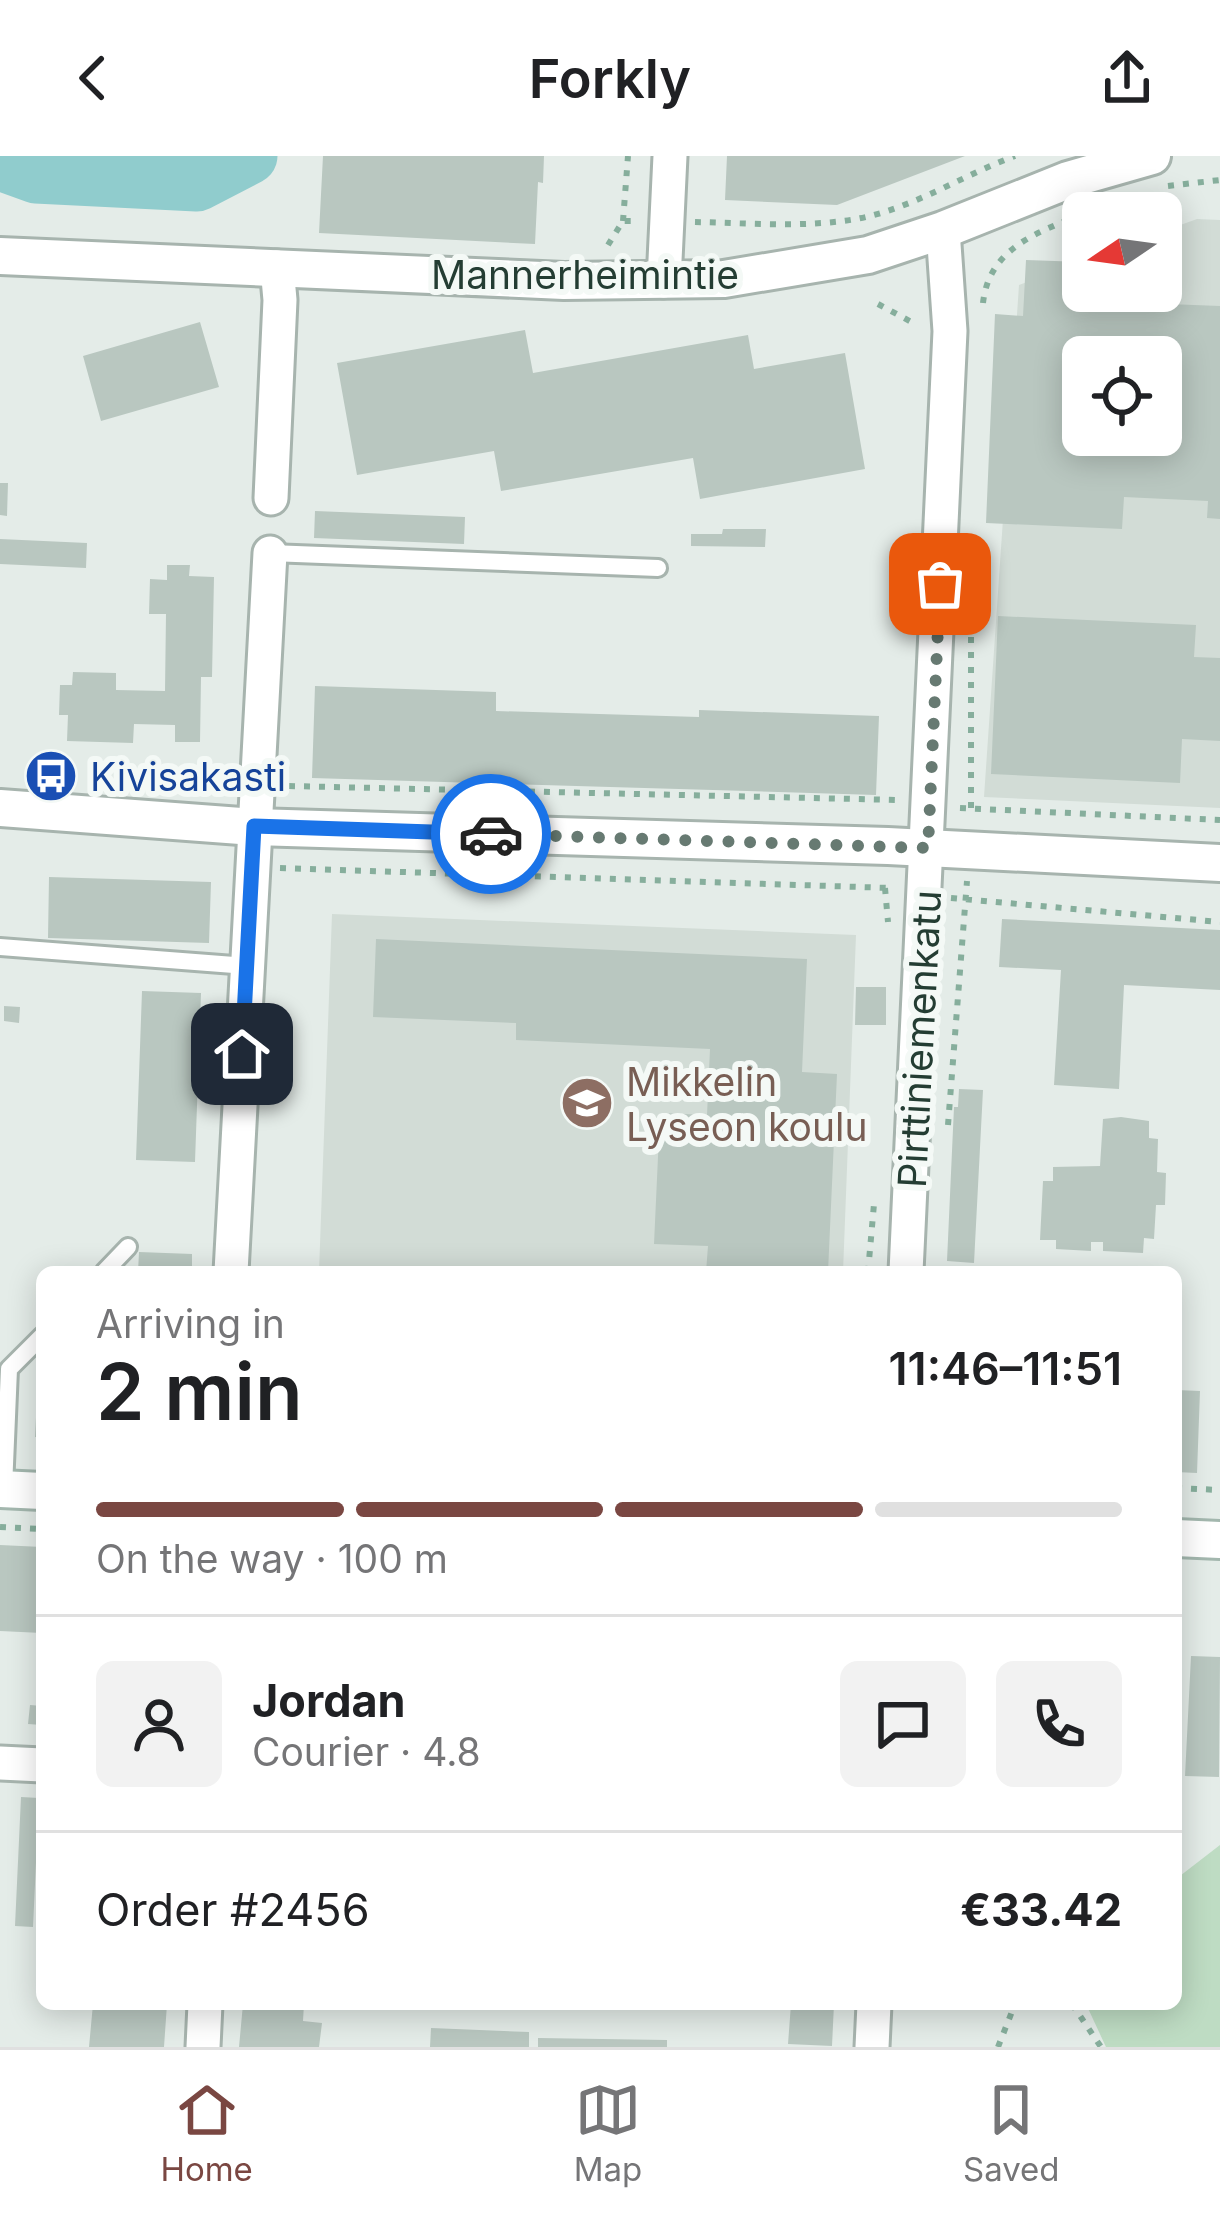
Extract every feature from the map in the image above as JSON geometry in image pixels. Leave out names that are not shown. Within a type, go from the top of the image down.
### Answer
[{"type":"street","points":[[664,281],[670,156]]},
{"type":"street","name":"Mannerheimintie","points":[[0,256],[564,281],[724,279],[868,255],[1068,181],[1152,156]]},
{"type":"street","name":"Pirttiniemenkatu","points":[[906,1266],[950,332],[943,230]]},
{"type":"street","points":[[271,498],[280,300],[277,268]]},
{"type":"street","points":[[231,1266],[270,553]]},
{"type":"street","points":[[0,808],[254,826],[928,848],[1220,863]]},
{"type":"street","points":[[2,1489],[36,1491]]},
{"type":"street","points":[[1182,1538],[1220,1540]]},
{"type":"street","points":[[0,1763],[36,1765]]},
{"type":"street","points":[[203,2047],[205,2010]]},
{"type":"street","points":[[872,2047],[874,2010]]},
{"type":"lane","points":[[270,553],[658,568]]},
{"type":"lane","points":[[0,947],[247,967]]},
{"type":"lane","points":[[110,1266],[128,1247]]},
{"type":"lane","points":[[2,1489],[9,1370],[36,1342]]},
{"type":"path","points":[[593,247],[611,245],[623,221],[628,156]]},
{"type":"path","points":[[623,221],[778,224],[858,218],[1015,156]]},
{"type":"path","points":[[948,1133],[963,902],[974,852],[971,628]]},
{"type":"path","points":[[293,787],[898,800],[930,806],[1220,820]]},
{"type":"path","points":[[289,868],[885,887],[963,902],[1220,922]]},
{"type":"path","points":[[1182,1487],[1220,1490]]},
{"type":"path","points":[[0,1527],[36,1529]]},
{"type":"path","points":[[998,2047],[1009,2010]]},
{"type":"path","points":[[1076,2010],[1101,2047]]},
{"type":"shaded area","points":[[1197,219],[1220,220],[1220,808],[984,797],[1019,285],[1062,269],[1062,312],[1182,312],[1182,224]]},
{"type":"shaded area","name":"Mikkelin Lyseon koulu","points":[[332,914],[856,935],[843,1266],[319,1266]]},
{"type":"green space","points":[[1220,1845],[1220,2047],[1106,2047],[1089,2010],[1182,2010],[1182,1874]]},
{"type":"building","points":[[323,156],[544,156],[535,244],[319,233]]},
{"type":"building","points":[[727,156],[965,156],[837,205],[725,200]]},
{"type":"building","points":[[1026,260],[1062,261],[1062,312],[1182,312],[1182,305],[1220,306],[1220,519],[1207,518],[1208,501],[1124,497],[1122,529],[986,523],[995,314],[1023,316]]},
{"type":"building","points":[[200,322],[219,387],[101,421],[83,356]]},
{"type":"building","points":[[525,330],[533,373],[748,335],[754,369],[845,353],[865,469],[700,499],[693,458],[501,491],[494,451],[357,475],[337,363]]},
{"type":"building","points":[[0,483],[8,483],[7,516],[0,515]]},
{"type":"building","points":[[315,511],[465,517],[464,544],[314,538]]},
{"type":"building","points":[[723,529],[766,529],[765,547],[691,546],[691,534],[722,534]]},
{"type":"building","points":[[0,539],[87,543],[86,568],[0,564]]},
{"type":"building","points":[[167,565],[190,565],[189,576],[214,577],[212,677],[201,677],[200,742],[175,742],[175,725],[134,724],[133,743],[67,741],[68,715],[59,715],[60,685],[72,685],[73,672],[116,673],[116,690],[165,691],[166,614],[149,614],[150,579],[167,580]]},
{"type":"building","points":[[998,616],[1196,625],[1194,657],[1220,658],[1220,741],[1182,739],[1180,783],[991,774]]},
{"type":"building","points":[[315,686],[496,692],[496,711],[699,717],[699,710],[879,716],[876,795],[312,778]]},
{"type":"building","points":[[49,877],[211,882],[209,943],[48,938]]},
{"type":"building","points":[[1002,919],[1220,930],[1220,990],[1124,985],[1119,1089],[1054,1085],[1061,970],[999,967]]},
{"type":"building","points":[[376,939],[807,959],[802,1072],[837,1074],[828,1266],[706,1266],[708,1246],[654,1244],[660,1113],[707,1115],[710,1049],[516,1040],[516,1023],[373,1017]]},
{"type":"building","points":[[856,987],[886,987],[886,1025],[855,1025]]},
{"type":"building","points":[[142,991],[201,993],[195,1162],[136,1160]]},
{"type":"building","points":[[4,1006],[20,1007],[19,1023],[4,1021]]},
{"type":"building","points":[[959,1089],[983,1090],[974,1263],[947,1261],[954,1107],[958,1107]]},
{"type":"building","points":[[1103,1119],[1149,1121],[1149,1138],[1158,1139],[1157,1172],[1166,1173],[1165,1205],[1156,1205],[1154,1239],[1144,1238],[1143,1253],[1103,1251],[1103,1242],[1091,1242],[1091,1251],[1056,1249],[1056,1240],[1040,1240],[1043,1181],[1053,1181],[1053,1167],[1100,1166]]},
{"type":"building","points":[[139,1252],[192,1254],[192,1266],[138,1266]]},
{"type":"building","points":[[1182,1390],[1200,1391],[1197,1473],[1182,1472]]},
{"type":"building","points":[[0,1545],[36,1547],[36,1633],[0,1631]]},
{"type":"building","points":[[1191,1656],[1220,1657],[1219,1777],[1185,1776]]},
{"type":"building","points":[[30,1705],[36,1706],[36,1725],[28,1724]]},
{"type":"building","points":[[21,1797],[36,1798],[33,1927],[15,1926]]},
{"type":"building","points":[[92,2010],[167,2010],[164,2047],[89,2047]]},
{"type":"building","points":[[242,2010],[304,2010],[303,2021],[322,2023],[319,2047],[239,2047]]},
{"type":"building","points":[[791,2010],[834,2010],[832,2046],[788,2044]]},
{"type":"building","points":[[431,2028],[529,2032],[529,2047],[430,2047]]},
{"type":"building","points":[[538,2038],[667,2040],[667,2047],[538,2047]]},
{"type":"waterway","points":[[0,162],[36,175],[197,183],[249,156]]},
{"type":"way so far","points":[[491,834],[928,848],[940,584]]},
{"type":"place","name":"Kivisakasti","points":[[51,776]]},
{"type":"place","name":"Mikkelin Lyseon koulu","points":[[587,1103]]},
{"type":"route","points":[[242,1054],[254,826],[491,834]]}]
